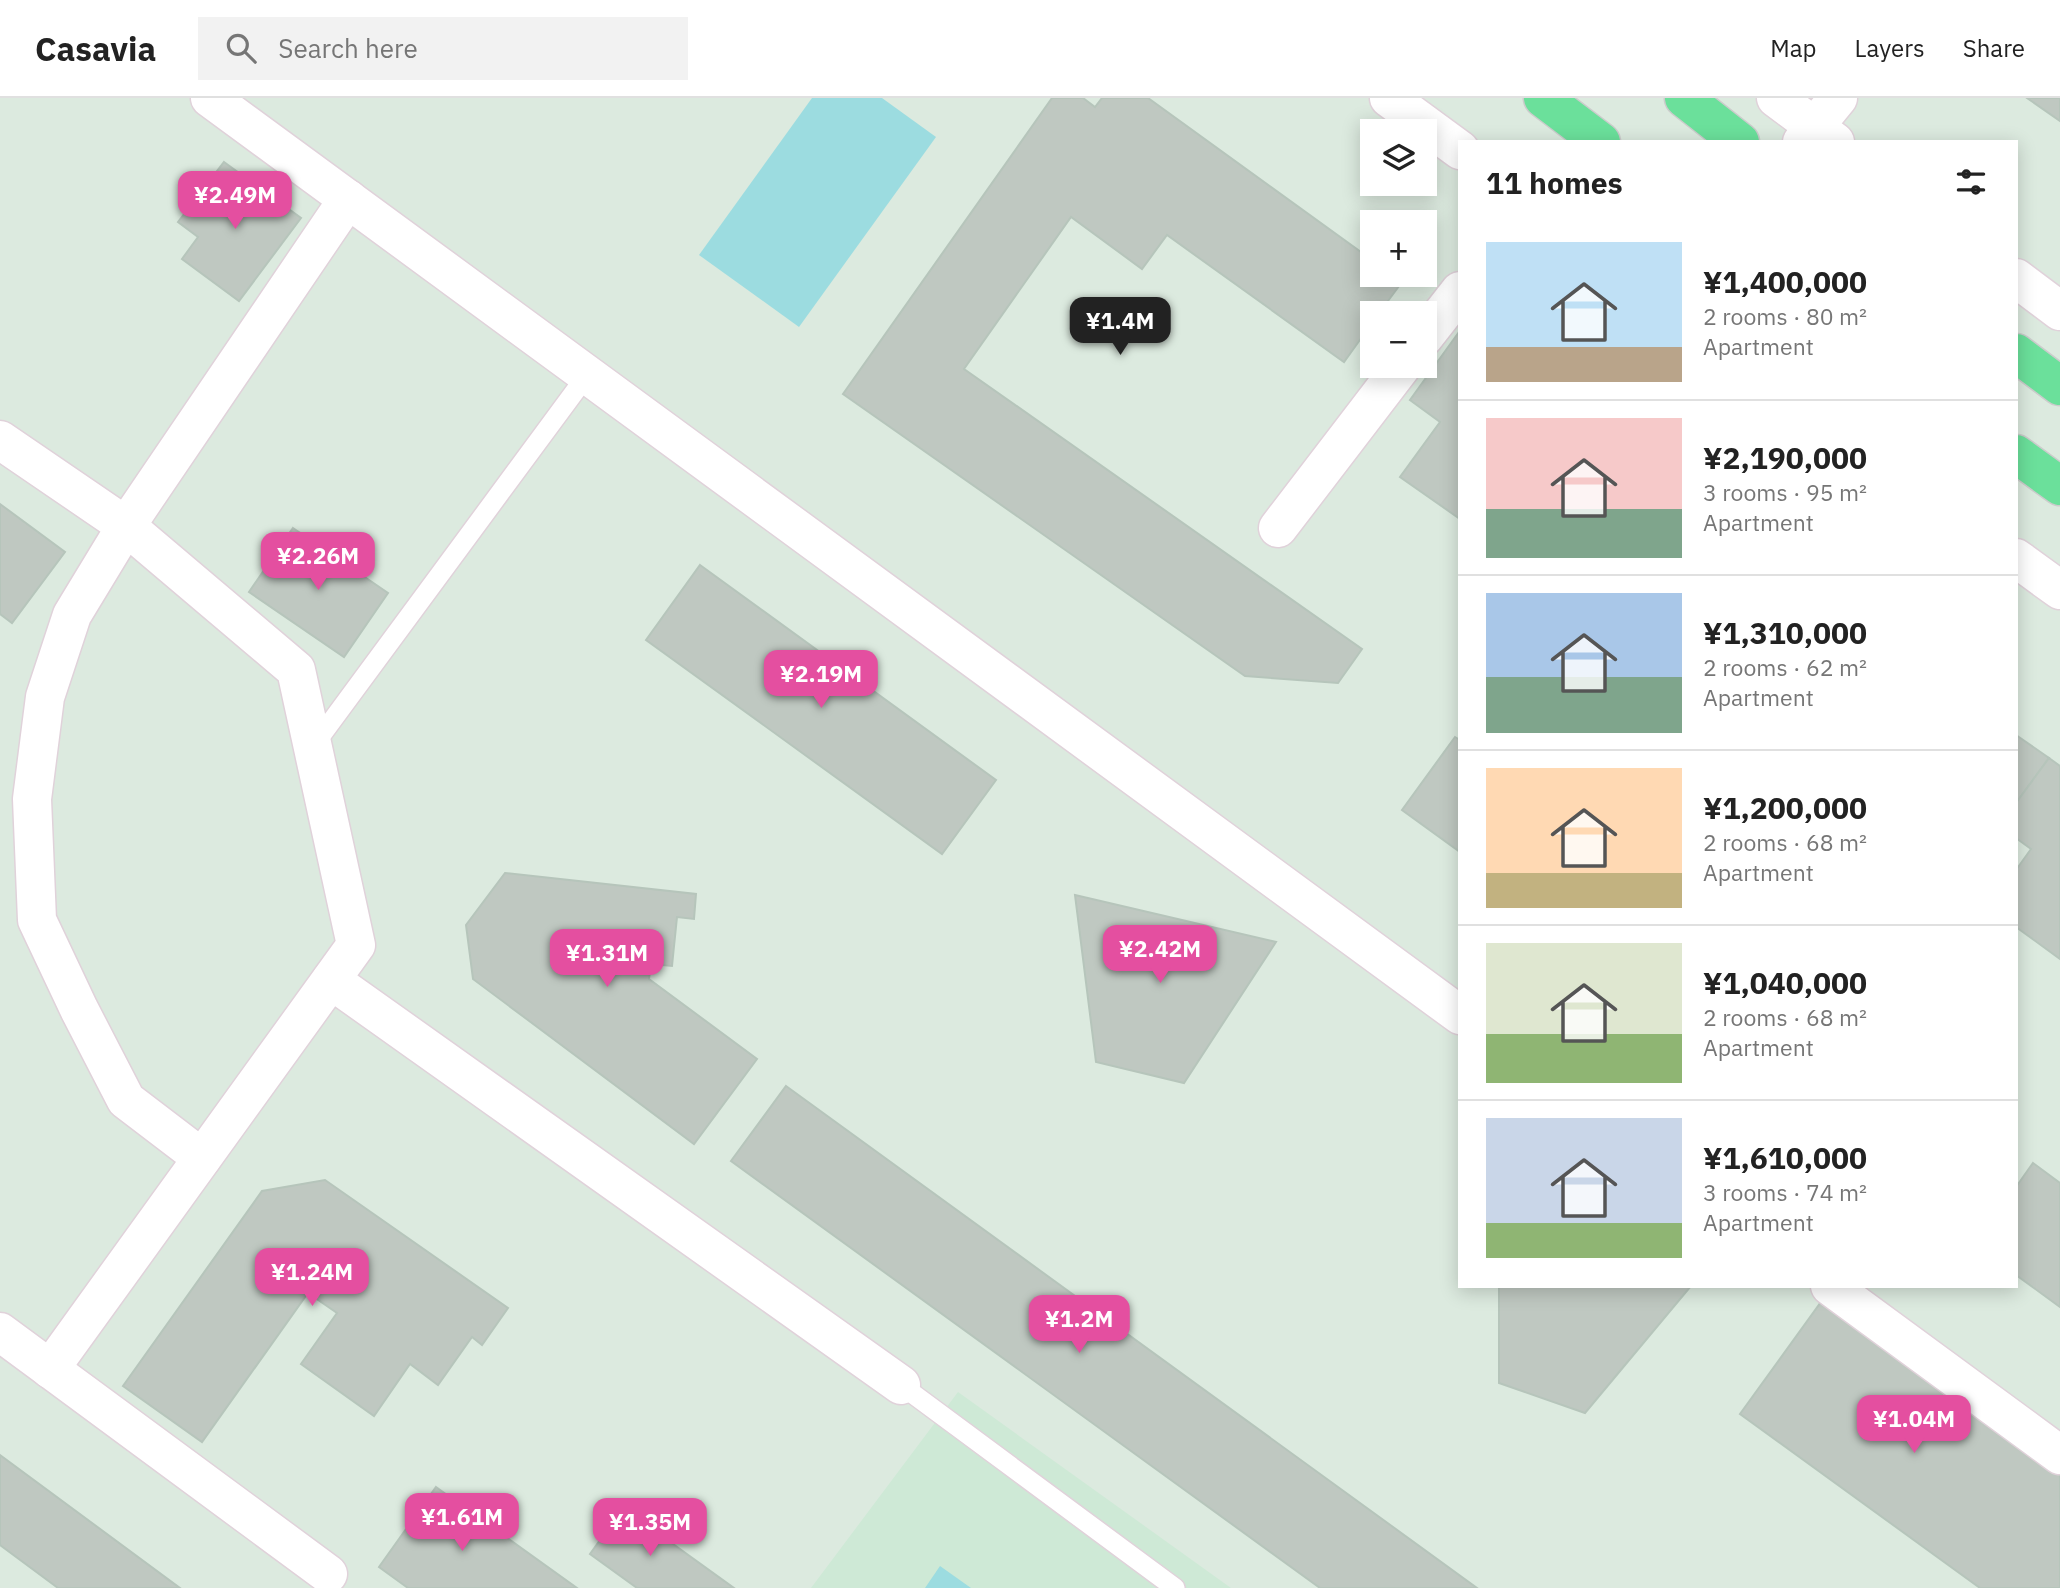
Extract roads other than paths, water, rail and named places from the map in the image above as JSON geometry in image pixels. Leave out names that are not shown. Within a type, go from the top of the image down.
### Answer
[{"type":"main road","points":[[1543,98],[1598,140]]},
{"type":"main road","points":[[1685,98],[1738,140]]},
{"type":"main road","points":[[2018,354],[2060,386]]},
{"type":"main road","points":[[2018,455],[2060,486]]},
{"type":"street","points":[[210,98],[1458,1014]]},
{"type":"street","points":[[1389,98],[1458,149]]},
{"type":"street","points":[[1776,98],[1822,127]]},
{"type":"street","points":[[202,1158],[126,1100],[37,920],[32,799],[45,697],[72,615],[126,526],[348,199]]},
{"type":"street","points":[[2018,280],[2060,311]]},
{"type":"street","points":[[1437,320],[1458,294]]},
{"type":"street","points":[[1278,528],[1393,378]]},
{"type":"street","points":[[0,440],[126,526],[296,670],[356,945],[50,1369]]},
{"type":"street","points":[[2018,559],[2060,590]]},
{"type":"street","points":[[331,980],[901,1385]]},
{"type":"street","points":[[1833,1288],[2060,1455]]},
{"type":"street","points":[[0,1332],[328,1574]]},
{"type":"lane","points":[[313,746],[587,375]]},
{"type":"lane","points":[[901,1385],[1175,1588]]}]
